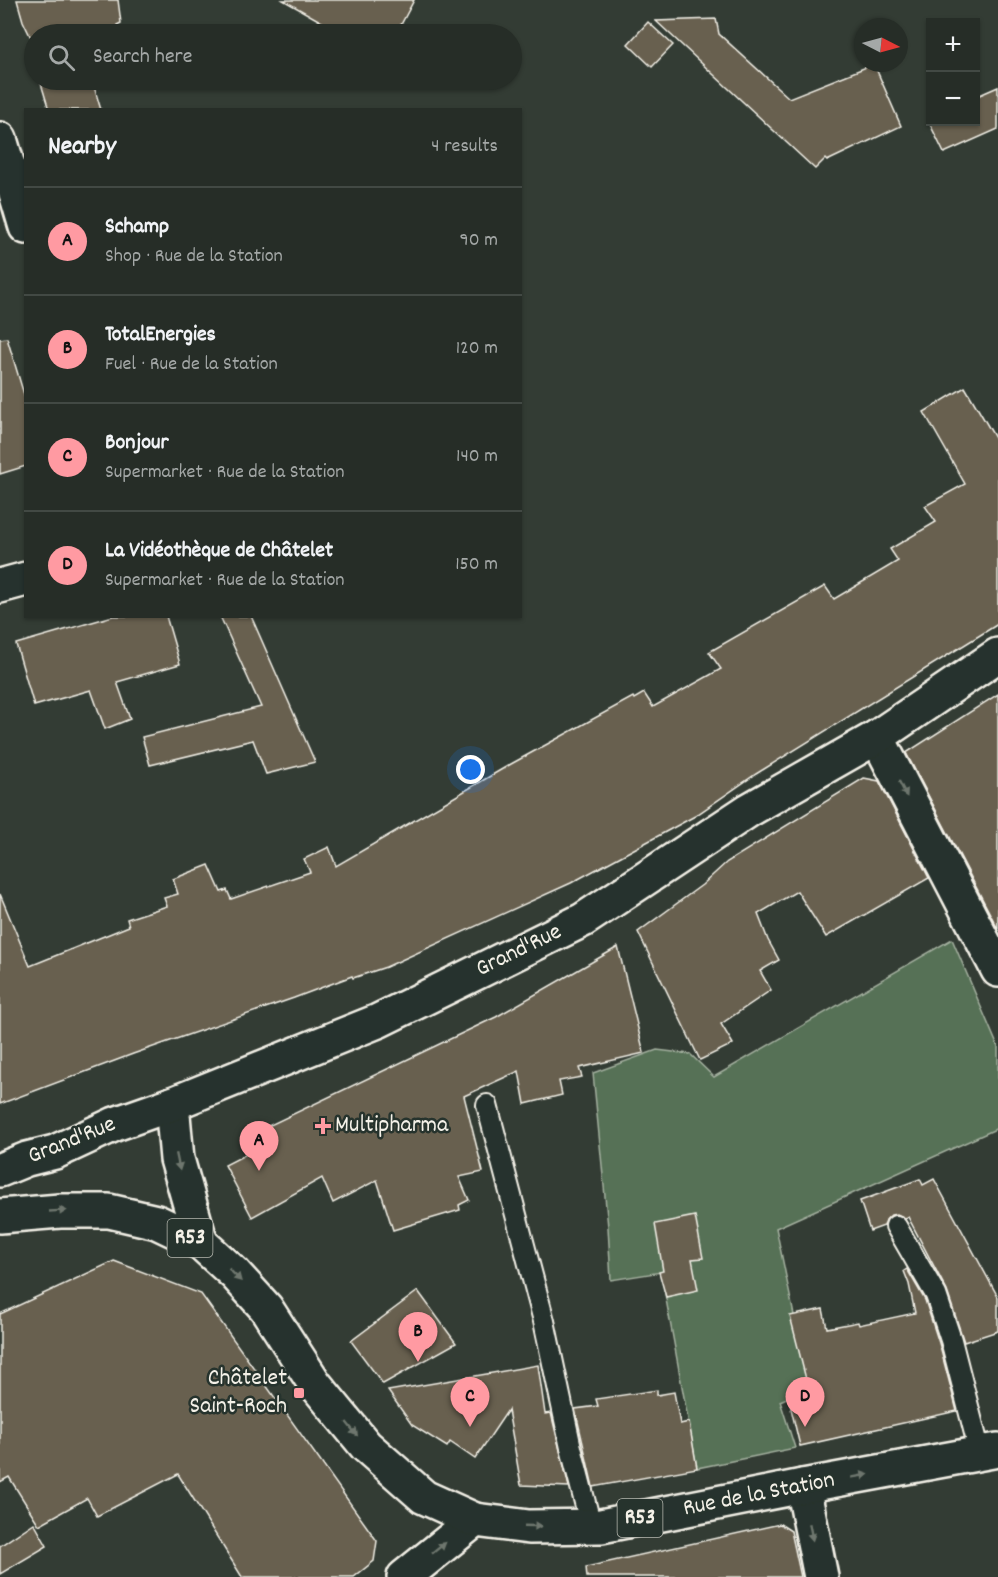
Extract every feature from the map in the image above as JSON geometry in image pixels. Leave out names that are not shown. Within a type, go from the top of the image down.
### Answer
[{"type":"street","points":[[0,139],[24,220]]},
{"type":"street","points":[[0,586],[24,580]]},
{"type":"street","name":"Grand'Rue","points":[[0,1170],[27,1159],[55,1152],[116,1124],[172,1104],[378,1021],[583,920],[748,810],[877,737],[998,655]]},
{"type":"street","points":[[877,737],[998,970]]},
{"type":"street","points":[[172,1104],[177,1159],[201,1243]]},
{"type":"street","name":"Rue de la Station","points":[[0,1216],[60,1211],[109,1211],[157,1222],[201,1243],[235,1274],[266,1308],[315,1384],[366,1446],[424,1497],[475,1520],[529,1527],[601,1526],[989,1452]]},
{"type":"street","points":[[803,1486],[820,1577]]},
{"type":"street","points":[[404,1577],[475,1520]]},
{"type":"lane","points":[[487,1105],[544,1321],[591,1526]]},
{"type":"lane","points":[[896,1226],[936,1295],[989,1452]]},
{"type":"green space","points":[[952,939],[998,1047],[998,1128],[776,1228],[809,1388],[780,1401],[795,1448],[697,1468],[661,1272],[611,1280],[593,1073],[657,1050],[690,1054],[714,1077]]},
{"type":"building","points":[[17,0],[118,0],[121,23],[24,24]]},
{"type":"building","points":[[283,0],[414,0],[401,24],[325,24]]},
{"type":"building","points":[[716,19],[719,34],[789,98],[854,72],[877,72],[901,126],[827,161],[825,159],[815,169],[656,21]]},
{"type":"building","points":[[648,22],[673,45],[652,67],[628,44]]},
{"type":"building","points":[[998,87],[998,129],[944,153],[931,126],[980,126],[980,95]]},
{"type":"building","points":[[43,90],[95,90],[100,108],[48,108]]},
{"type":"building","points":[[7,338],[24,394],[24,467],[0,474],[0,339]]},
{"type":"building","points":[[965,387],[998,443],[998,624],[756,774],[695,816],[571,883],[386,967],[353,978],[352,976],[0,1104],[0,894],[30,966],[129,926],[127,919],[167,906],[164,898],[178,894],[173,879],[209,865],[221,892],[227,890],[231,899],[310,872],[304,859],[329,847],[336,866],[511,764],[633,697],[634,699],[644,693],[653,707],[721,669],[709,652],[825,586],[834,599],[898,561],[890,549],[936,522],[925,506],[965,484],[924,412]]},
{"type":"building","points":[[106,618],[167,618],[180,664],[117,682],[130,719],[105,729],[91,690],[34,706],[16,644]]},
{"type":"building","points":[[221,618],[252,618],[315,762],[266,774],[253,740],[150,765],[142,737],[261,707]]},
{"type":"building","points":[[998,694],[998,929],[906,753]]},
{"type":"building","points":[[864,778],[879,781],[929,878],[826,937],[797,891],[758,914],[779,960],[760,971],[771,990],[721,1024],[733,1044],[700,1060],[638,932],[702,885],[727,862]]},
{"type":"building","points":[[618,947],[644,1053],[579,1068],[582,1077],[559,1081],[562,1095],[525,1104],[519,1071],[464,1096],[483,1172],[459,1177],[469,1200],[459,1205],[460,1210],[393,1230],[377,1180],[333,1203],[322,1178],[252,1217],[225,1165],[272,1141],[266,1127],[496,1017]]},
{"type":"building","points":[[920,1179],[923,1185],[934,1179],[998,1297],[998,1331],[964,1342],[947,1291],[908,1217],[891,1215],[884,1226],[870,1231],[860,1201]]},
{"type":"building","points":[[695,1216],[703,1258],[692,1259],[698,1290],[666,1297],[659,1272],[663,1271],[655,1224]]},
{"type":"building","points":[[114,1261],[201,1294],[377,1541],[374,1561],[354,1577],[242,1577],[178,1474],[97,1516],[87,1498],[39,1525],[9,1477],[0,1482],[0,1314]]},
{"type":"building","points":[[907,1269],[925,1300],[957,1411],[800,1446],[789,1400],[810,1395],[790,1316],[823,1309],[827,1328],[858,1322],[859,1325],[915,1313],[904,1271]]},
{"type":"building","points":[[418,1291],[456,1343],[383,1384],[351,1341]]},
{"type":"building","points":[[538,1365],[545,1414],[551,1413],[569,1487],[521,1485],[508,1410],[475,1459],[450,1442],[447,1447],[412,1425],[388,1391]]},
{"type":"building","points":[[657,1390],[657,1395],[674,1392],[680,1424],[689,1422],[697,1468],[593,1487],[575,1409],[598,1406],[596,1399]]},
{"type":"building","points":[[34,1523],[47,1546],[0,1574],[0,1546]]},
{"type":"building","points":[[780,1524],[791,1531],[801,1577],[587,1577],[586,1567]]},
{"type":"place","name":"Multipharma","points":[[323,1126]]},
{"type":"place","name":"Schamp","points":[[259,1171]]},
{"type":"place","name":"TotalEnergies","points":[[418,1362]]},
{"type":"place","name":"Châtelet Saint-Roch","points":[[299,1393]]},
{"type":"place","name":"Bonjour","points":[[470,1427]]},
{"type":"place","name":"La Vidéothèque de Châtelet","points":[[805,1427]]}]
